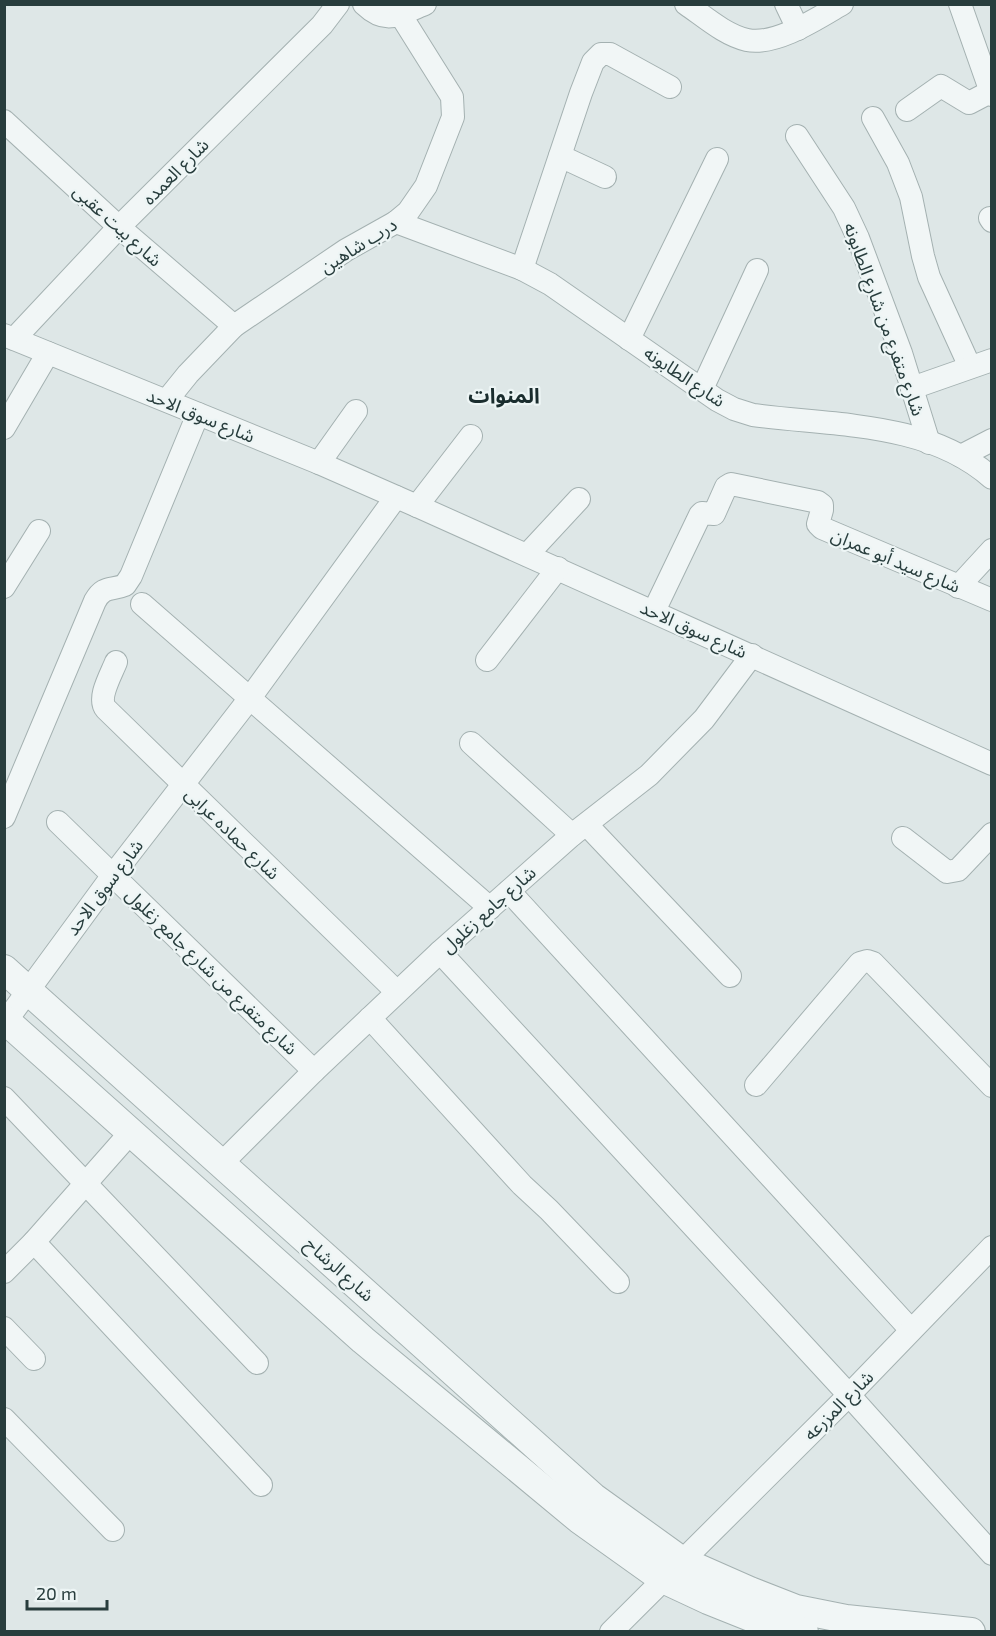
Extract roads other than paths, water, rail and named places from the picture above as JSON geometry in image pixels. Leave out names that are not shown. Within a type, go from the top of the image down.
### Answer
[{"type":"street","name":"شارع العمده","points":[[9,337],[322,25],[338,4]]},
{"type":"street","points":[[364,4],[374,14],[382,17],[392,17],[425,4]]},
{"type":"street","points":[[687,4],[721,29],[746,40],[770,39],[798,29],[842,4]]},
{"type":"street","points":[[786,4],[798,29]]},
{"type":"street","points":[[907,110],[941,86],[969,103],[991,94],[960,4]]},
{"type":"street","name":"درب شاهين","points":[[167,400],[234,326],[346,250],[396,222],[408,212],[426,186],[453,117],[454,106],[452,97],[400,14]]},
{"type":"street","points":[[522,269],[593,62],[601,54],[610,54],[670,87]]},
{"type":"street","points":[[873,118],[898,163],[911,197],[929,277],[970,368]]},
{"type":"street","name":"شارع بيت عقبى","points":[[4,121],[119,227],[234,326]]},
{"type":"street","name":"شارع متفرع من شارع الطابونه","points":[[797,136],[844,208],[858,238],[912,388],[929,443]]},
{"type":"street","points":[[560,156],[605,177]]},
{"type":"street","points":[[629,339],[717,159]]},
{"type":"street","name":"شارع الطابونه","points":[[396,222],[522,269],[550,284],[734,409],[753,415],[877,428],[929,443],[962,456],[992,478]]},
{"type":"street","points":[[702,389],[757,270]]},
{"type":"street","name":"شارع سوق الاحد","points":[[9,337],[319,463],[992,764]]},
{"type":"street","points":[[4,428],[48,353]]},
{"type":"street","points":[[912,388],[992,360]]},
{"type":"street","points":[[319,463],[356,411]]},
{"type":"street","points":[[4,817],[95,601],[100,593],[108,588],[125,585],[131,576],[198,414]]},
{"type":"street","points":[[407,502],[471,436]]},
{"type":"street","points":[[962,456],[992,440]]},
{"type":"street","name":"شارع سيد أبو عمران","points":[[654,611],[700,515],[702,513],[714,514],[726,487],[731,484],[818,502],[822,505],[818,524],[822,528],[992,600]]},
{"type":"street","points":[[527,555],[579,499]]},
{"type":"street","name":"شارع سوق الاحد","points":[[5,1020],[113,875],[250,698],[407,502]]},
{"type":"street","points":[[4,587],[39,531]]},
{"type":"street","points":[[958,587],[992,550]]},
{"type":"street","points":[[487,660],[558,568]]},
{"type":"street","points":[[142,604],[490,908]]},
{"type":"street","name":"شارع جامع زغلول","points":[[222,1163],[314,1071],[440,952],[579,830],[649,776],[704,719],[752,655]]},
{"type":"street","name":"شارع حماده عرابى","points":[[116,662],[102,698],[102,705],[397,992]]},
{"type":"street","points":[[471,743],[579,830],[730,976]]},
{"type":"street","name":"شارع متفرع من شارع جامع زغلول","points":[[58,822],[314,1071]]},
{"type":"street","points":[[903,838],[947,872],[951,872],[958,870],[992,834]]},
{"type":"street","points":[[509,891],[911,1330]]},
{"type":"street","points":[[440,952],[849,1395],[992,1554]]},
{"type":"street","points":[[756,1085],[860,963],[867,961],[873,963],[992,1086]]},
{"type":"street","name":"شارع الرشاح","points":[[4,969],[673,1570]]},
{"type":"street","points":[[370,1018],[522,1185],[618,1282]]},
{"type":"street","name":"شارع الرشاح","points":[[5,1020],[363,1340],[579,1519],[673,1570]]},
{"type":"street","points":[[4,1098],[257,1363]]},
{"type":"street","points":[[4,1272],[34,1242],[131,1132]]},
{"type":"street","points":[[34,1242],[261,1485]]},
{"type":"street","name":"شارع المزرعه","points":[[611,1632],[849,1395],[992,1247]]},
{"type":"street","points":[[4,1328],[34,1359]]},
{"type":"street","points":[[4,1419],[113,1530]]},
{"type":"street","points":[[673,1570],[758,1620],[804,1632]]},
{"type":"street","points":[[673,1570],[750,1591],[796,1609],[846,1619],[971,1632]]},
{"type":"district","name":"المنوات","points":[[504,394]]}]
